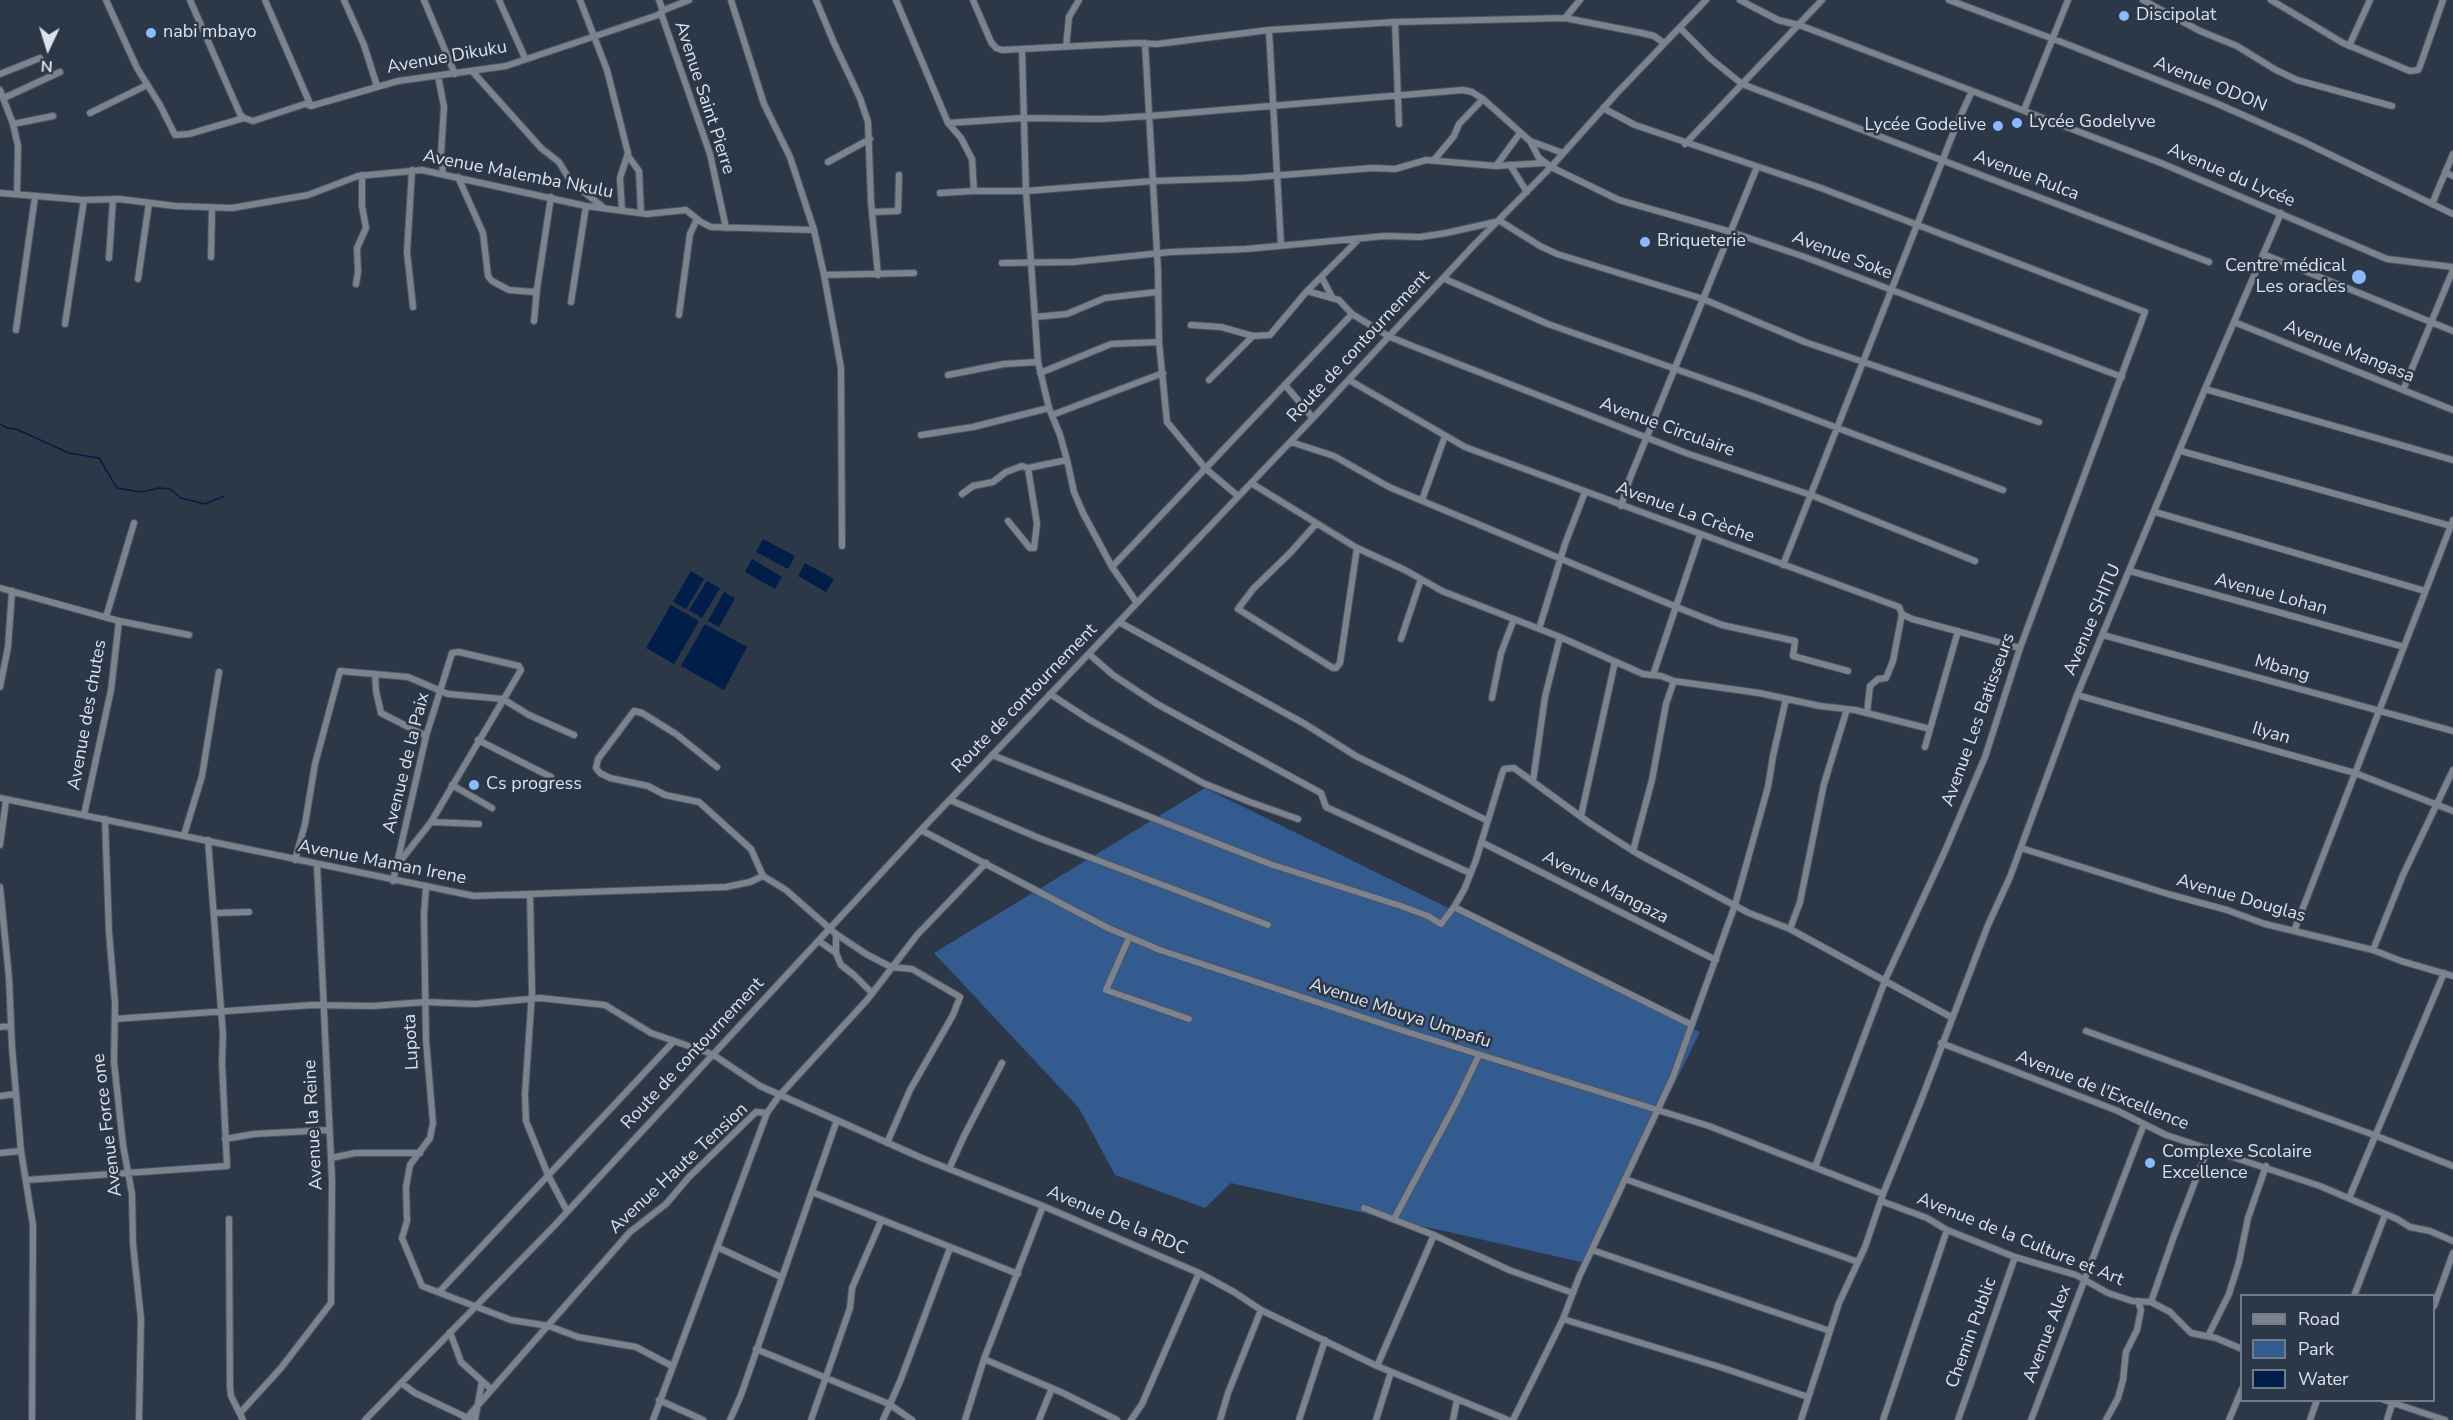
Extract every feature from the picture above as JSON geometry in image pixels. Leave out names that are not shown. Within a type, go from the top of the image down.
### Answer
[{"type":"street","points":[[90,113],[147,85],[106,0]]},
{"type":"street","points":[[190,0],[240,114],[244,118]]},
{"type":"street","points":[[265,0],[311,106]]},
{"type":"street","points":[[344,0],[364,45],[377,86]]},
{"type":"street","points":[[424,0],[455,74]]},
{"type":"street","points":[[499,0],[525,58]]},
{"type":"street","points":[[580,0],[615,95],[628,156],[639,171],[641,213]]},
{"type":"street","name":"Avenue Saint Pierre","points":[[659,0],[710,154],[726,228]]},
{"type":"street","name":"Avenue Dikuku","points":[[147,85],[176,136],[244,118],[253,121],[305,104],[311,106],[377,86],[506,66],[662,12],[689,0]]},
{"type":"street","points":[[731,0],[764,104],[790,157],[814,230],[824,275],[842,368],[842,546]]},
{"type":"street","points":[[816,0],[860,98],[868,122],[878,275]]},
{"type":"street","points":[[896,0],[948,123],[961,138],[972,159],[974,191]]},
{"type":"street","points":[[973,0],[991,42],[996,48],[1002,50],[1157,44],[1269,30],[1395,22],[1565,18],[1654,36],[1664,43]]},
{"type":"street","points":[[1066,47],[1069,17],[1079,0]]},
{"type":"street","points":[[1565,18],[1580,0]]},
{"type":"street","name":"Route de contournement","points":[[365,1420],[567,1211],[921,830],[1291,442],[1445,279],[1474,245],[1551,168],[1603,108],[1706,0]]},
{"type":"street","name":"Avenue du Lycée","points":[[1740,0],[1778,20],[1798,25],[2161,163],[2387,259],[2453,268]]},
{"type":"street","points":[[1685,144],[1822,0]]},
{"type":"street","name":"Avenue ODON","points":[[1949,0],[2218,104],[2294,137],[2453,214]]},
{"type":"street","points":[[2024,110],[2068,0]]},
{"type":"street","points":[[2144,0],[2298,80],[2392,106]]},
{"type":"street","points":[[2271,0],[2349,46],[2410,71],[2418,70],[2443,0]]},
{"type":"street","points":[[2349,46],[2370,0]]},
{"type":"street","points":[[1395,22],[1399,124]]},
{"type":"street","name":"Avenue Rulca","points":[[1680,28],[1711,59],[1742,84],[2209,262]]},
{"type":"street","points":[[1269,30],[1281,245]]},
{"type":"street","points":[[1145,43],[1153,181],[1158,342],[1168,426],[1185,441],[1206,469],[1238,496]]},
{"type":"street","points":[[1022,50],[1026,191],[1040,373],[1067,460],[1074,492],[1112,567],[1137,603]]},
{"type":"street","points":[[0,74],[40,58]]},
{"type":"street","points":[[4,98],[60,72]]},
{"type":"street","points":[[472,72],[541,148],[559,162],[571,182],[603,208]]},
{"type":"street","points":[[438,76],[444,107],[441,154],[443,174]]},
{"type":"street","points":[[0,90],[13,124],[18,154],[16,194]]},
{"type":"street","points":[[948,123],[1023,118],[1100,119],[1118,116],[1150,116],[1463,90],[1472,92],[1483,99],[1530,141],[1563,153]]},
{"type":"street","points":[[1783,565],[1890,290],[1972,91]]},
{"type":"street","points":[[1434,160],[1454,136],[1459,124],[1483,99]]},
{"type":"street","points":[[1603,108],[1624,121],[1685,144],[1821,188],[1918,225]]},
{"type":"street","points":[[13,124],[53,116]]},
{"type":"street","points":[[1496,166],[1520,133]]},
{"type":"street","points":[[828,162],[870,140]]},
{"type":"street","points":[[940,193],[1026,191],[1153,181],[1244,178],[1372,168],[1395,169],[1434,160],[1496,166],[1544,163],[1530,141]]},
{"type":"street","points":[[2432,204],[2453,154]]},
{"type":"street","points":[[622,210],[620,178],[628,156]]},
{"type":"street","name":"Avenue Soke","points":[[1544,163],[1632,205],[1731,232],[2122,377]]},
{"type":"street","points":[[1510,165],[1527,192]]},
{"type":"street","points":[[1621,506],[1702,299],[1757,167]]},
{"type":"street","points":[[412,170],[407,252],[413,307]]},
{"type":"street","name":"Avenue Malemba Nkulu","points":[[0,193],[84,200],[113,199],[212,208],[244,207],[308,195],[362,176],[412,170],[458,177],[586,206],[641,213],[687,210],[708,225],[726,228],[814,230]]},
{"type":"street","points":[[2445,172],[2453,176]]},
{"type":"street","points":[[873,212],[898,212],[899,175]]},
{"type":"street","points":[[356,284],[357,248],[366,228],[362,206],[362,176]]},
{"type":"street","points":[[458,177],[483,233],[486,271],[489,279],[509,290],[534,292],[537,289]]},
{"type":"street","points":[[16,330],[35,197]]},
{"type":"street","points":[[534,321],[552,197]]},
{"type":"street","points":[[109,258],[113,199]]},
{"type":"street","points":[[65,324],[84,200]]},
{"type":"street","points":[[138,279],[150,203]]},
{"type":"street","points":[[571,302],[586,206]]},
{"type":"street","points":[[211,257],[212,208]]},
{"type":"street","name":"Avenue SHITU","points":[[1801,1420],[1839,1303],[1858,1262],[1993,911],[2021,848],[2078,695],[2281,213]]},
{"type":"street","points":[[679,315],[689,240],[697,219]]},
{"type":"street","points":[[1002,263],[1073,262],[1359,240],[1384,236],[1420,237],[1500,221],[1557,254],[1702,299],[1806,342],[2039,422]]},
{"type":"street","name":"Avenue Les Batisseurs","points":[[1815,1167],[1885,980],[1985,758],[2020,648],[2145,312],[1918,225]]},
{"type":"street","points":[[1191,325],[1221,327],[1253,336],[1270,334],[1307,291],[1359,240]]},
{"type":"street","points":[[2263,254],[2453,331]]},
{"type":"street","points":[[2403,390],[2453,268]]},
{"type":"street","points":[[824,275],[914,273]]},
{"type":"street","points":[[1322,278],[1332,297]]},
{"type":"street","points":[[1445,279],[1548,324],[1675,368],[2003,490]]},
{"type":"street","points":[[1112,567],[1352,314],[1340,300],[1307,291]]},
{"type":"street","points":[[1035,317],[1067,314],[1105,298],[1157,292]]},
{"type":"street","name":"Avenue Circulaire","points":[[1352,314],[1389,337],[1686,453],[1811,495],[1975,561]]},
{"type":"street","name":"Avenue Mangasa","points":[[2235,322],[2453,410]]},
{"type":"street","points":[[1209,380],[1253,336]]},
{"type":"street","points":[[1040,373],[1111,344],[1158,342]]},
{"type":"street","points":[[948,375],[1004,364],[1038,362]]},
{"type":"street","points":[[1053,415],[1163,373]]},
{"type":"street","name":"Avenue La Crèche","points":[[1349,380],[1445,436],[1476,451],[1899,607],[1902,614],[1912,619],[2020,648]]},
{"type":"street","points":[[1285,385],[1313,418]]},
{"type":"street","points":[[2205,389],[2453,460]]},
{"type":"street","points":[[921,435],[973,428],[1049,408]]},
{"type":"street","points":[[1422,500],[1445,436]]},
{"type":"street","points":[[1291,442],[1334,456],[1389,486],[1677,608],[1722,625],[1795,641],[1793,656],[1848,671]]},
{"type":"street","points":[[2181,451],[2452,523],[2294,931]]},
{"type":"street","points":[[962,494],[973,486],[998,480],[1006,472],[1022,466],[1028,468],[1067,460]]},
{"type":"street","points":[[1008,521],[1030,548],[1034,548],[1037,524],[1028,468]]},
{"type":"street","points":[[1251,483],[1357,548],[1475,605],[1560,637],[1643,674],[1847,709],[1930,729]]},
{"type":"street","points":[[1539,629],[1585,492]]},
{"type":"street","points":[[2155,512],[2426,591]]},
{"type":"street","points":[[106,617],[134,524]]},
{"type":"street","points":[[1316,524],[1253,589],[1238,609],[1336,669],[1340,663],[1357,548]]},
{"type":"street","points":[[1653,675],[1700,535]]},
{"type":"street","name":"Avenue Lohan","points":[[2130,571],[2404,647]]},
{"type":"street","points":[[1401,639],[1421,579]]},
{"type":"street","points":[[0,588],[120,621],[189,635]]},
{"type":"street","points":[[0,687],[8,647],[12,591]]},
{"type":"street","points":[[1867,713],[1870,687],[1878,679],[1886,678],[1893,661],[1902,614]]},
{"type":"street","points":[[1492,698],[1502,653],[1514,619]]},
{"type":"street","name":"Avenue des chutes","points":[[84,815],[111,690],[120,621]]},
{"type":"street","points":[[1119,622],[1305,724],[1356,756],[1486,820]]},
{"type":"street","points":[[1925,747],[1958,631]]},
{"type":"street","name":"Mbang","points":[[2103,635],[2453,731]]},
{"type":"street","points":[[1533,780],[1545,697],[1560,637]]},
{"type":"street","name":"Avenue de la Paix","points":[[393,881],[426,736],[452,654],[459,651],[521,668],[503,699]]},
{"type":"street","points":[[1089,654],[1113,675],[1156,704],[1321,793],[1326,807],[1470,873]]},
{"type":"street","points":[[1581,816],[1615,662]]},
{"type":"street","points":[[295,860],[305,824],[315,764],[338,674],[343,671],[408,677],[440,692],[503,699],[529,715],[574,735]]},
{"type":"street","points":[[184,835],[202,776],[219,672]]},
{"type":"street","points":[[375,674],[381,713],[426,736]]},
{"type":"street","points":[[1633,851],[1652,780],[1666,704],[1674,681]]},
{"type":"street","points":[[1050,694],[1090,720],[1203,783],[1298,819]]},
{"type":"street","name":"Ilyan","points":[[2078,695],[2355,773],[2453,811]]},
{"type":"street","points":[[398,864],[431,822],[503,699]]},
{"type":"street","points":[[1513,1420],[1555,1331],[1563,1319],[1592,1250],[1673,1077],[1735,905],[1764,804],[1786,699]]},
{"type":"street","points":[[1790,929],[1800,902],[1817,828],[1824,784],[1847,709]]},
{"type":"street","points":[[717,767],[676,734],[642,713],[634,711],[598,759],[596,768],[610,778],[648,786],[674,798],[699,802],[753,852],[763,876],[786,890],[830,930],[891,967],[912,969],[961,999],[910,1090],[887,1143]]},
{"type":"street","points":[[478,740],[550,777]]},
{"type":"street","points":[[992,755],[1270,864],[1401,906],[1428,916],[1441,924],[1454,907],[1470,873],[1504,769],[1514,768],[1633,851],[1735,905],[1790,929],[1952,1017]]},
{"type":"street","points":[[2373,950],[2403,875],[2453,770]]},
{"type":"street","points":[[452,785],[492,808]]},
{"type":"street","points":[[0,844],[3,799]]},
{"type":"street","name":"Avenue Maman Irene","points":[[3,799],[474,896],[726,887],[750,882],[763,876]]},
{"type":"street","points":[[950,800],[1039,838],[1268,925]]},
{"type":"street","name":"Avenue Force one","points":[[105,819],[109,938],[116,1019],[114,1062],[132,1194],[133,1244],[141,1319],[139,1420]]},
{"type":"street","points":[[431,822],[479,824]]},
{"type":"street","name":"Avenue Mbuya Umpafu","points":[[921,830],[1129,938],[1314,1002],[1709,1126],[1883,1194]]},
{"type":"street","points":[[26,1180],[227,1166],[218,974],[208,840]]},
{"type":"street","name":"Avenue Mangaza","points":[[1481,842],[1716,960]]},
{"type":"street","name":"Avenue Douglas","points":[[2021,848],[2294,931],[2373,950],[2401,961],[2453,976]]},
{"type":"street","name":"Avenue Haute Tension","points":[[470,1419],[478,1404],[630,1232],[666,1204],[689,1177],[756,1113],[767,1113],[781,1094],[872,993],[917,935],[986,863]]},
{"type":"street","name":"Avenue la Reine","points":[[241,1417],[331,1303],[331,1158],[317,864]]},
{"type":"street","points":[[0,887],[21,1151],[33,1225],[32,1420]]},
{"type":"street","name":"Lupota","points":[[426,887],[424,914],[426,1040],[434,1123],[430,1138],[410,1165],[406,1187],[408,1210],[402,1238],[422,1287],[439,1292]]},
{"type":"street","points":[[530,894],[531,999],[525,1094],[526,1121],[548,1176],[567,1211]]},
{"type":"street","points":[[1454,907],[1692,1025]]},
{"type":"street","points":[[214,913],[249,912]]},
{"type":"street","points":[[836,934],[836,953],[841,965],[872,993]]},
{"type":"street","points":[[1129,938],[1106,990],[1189,1019]]},
{"type":"street","points":[[819,941],[836,953]]},
{"type":"street","points":[[2349,1198],[2444,973]]},
{"type":"street","name":"Avenue De la RDC","points":[[116,1019],[220,1010],[322,1005],[385,1006],[425,1002],[475,1004],[531,999],[574,1000],[605,1005],[651,1033],[712,1054],[760,1086],[887,1143],[1043,1206],[1199,1273],[1261,1310],[1377,1366],[1508,1420]]},
{"type":"street","points":[[0,1027],[11,1026]]},
{"type":"street","points":[[2086,1031],[2374,1135],[2453,1166]]},
{"type":"street","points":[[672,1366],[636,1347],[578,1337],[549,1326],[511,1320],[439,1292],[674,1041]]},
{"type":"street","name":"Avenue de l'Excellence","points":[[1941,1043],[2118,1111],[2166,1135],[2266,1166],[2349,1198],[2410,1227],[2430,1231],[2453,1241]]},
{"type":"street","points":[[1394,1219],[1479,1055]]},
{"type":"street","points":[[950,1169],[964,1136],[1002,1063]]},
{"type":"street","points":[[0,1096],[16,1094]]},
{"type":"street","points":[[653,1420],[767,1113]]},
{"type":"street","points":[[730,1420],[837,1120]]},
{"type":"street","name":"Avenue Alex","points":[[2031,1420],[2144,1124]]},
{"type":"street","points":[[225,1139],[254,1134],[329,1130]]},
{"type":"street","points":[[2151,1302],[2208,1148]]},
{"type":"street","points":[[0,1153],[21,1151]]},
{"type":"street","points":[[331,1158],[359,1153],[420,1153]]},
{"type":"street","points":[[2208,1336],[2229,1294],[2239,1262],[2248,1218],[2266,1166]]},
{"type":"street","points":[[1625,1179],[1858,1262]]},
{"type":"street","points":[[812,1192],[1018,1274]]},
{"type":"street","name":"Avenue de la Culture et Art","points":[[1881,1202],[1927,1218],[1947,1230],[2016,1257],[2076,1275],[2108,1293],[2151,1302],[2170,1312],[2191,1333],[2208,1336],[2240,1348]]},
{"type":"street","points":[[965,1420],[984,1359],[1043,1206]]},
{"type":"street","points":[[1365,1208],[1434,1234],[1509,1270],[1573,1293]]},
{"type":"street","points":[[2355,1294],[2385,1215]]},
{"type":"street","points":[[229,1219],[230,1387],[231,1396],[241,1417]]},
{"type":"street","points":[[811,1420],[850,1308],[852,1288],[881,1221]]},
{"type":"street","points":[[1883,1420],[1947,1230]]},
{"type":"street","points":[[1377,1366],[1434,1234]]},
{"type":"street","points":[[717,1247],[781,1277]]},
{"type":"street","points":[[883,1420],[901,1379],[950,1248]]},
{"type":"street","points":[[1592,1250],[1830,1331]]},
{"type":"street","points":[[2435,1301],[2453,1253]]},
{"type":"street","name":"Chemin Public","points":[[1958,1420],[2016,1257]]},
{"type":"street","points":[[1131,1420],[1142,1404],[1199,1273]]},
{"type":"street","points":[[2106,1420],[2118,1398],[2127,1352],[2137,1330],[2141,1310],[2138,1301]]},
{"type":"street","points":[[1220,1420],[1228,1393],[1261,1310]]},
{"type":"street","points":[[1563,1319],[1723,1368],[1808,1397]]},
{"type":"street","points":[[450,1332],[461,1362],[491,1389]]},
{"type":"street","points":[[1299,1420],[1325,1340]]},
{"type":"street","points":[[756,1349],[889,1404],[912,1420]]},
{"type":"street","points":[[984,1359],[1052,1388],[1117,1420]]},
{"type":"street","points":[[1376,1420],[1391,1372]]},
{"type":"street","points":[[478,1404],[482,1381]]},
{"type":"street","points":[[401,1383],[415,1393],[470,1419]]},
{"type":"street","points":[[1039,1420],[1052,1388]]},
{"type":"street","points":[[2229,1420],[2240,1392]]},
{"type":"street","points":[[659,1400],[704,1420]]},
{"type":"street","points":[[1453,1420],[1457,1400]]},
{"type":"street","points":[[2310,1420],[2317,1402]]},
{"type":"street","points":[[2386,1420],[2393,1402],[2445,1420]]},
{"type":"green space","points":[[1205,788],[1700,1032],[1586,1263],[1231,1183],[1205,1208],[1115,1175],[1079,1108],[934,953]]},
{"type":"water","points":[[763,539],[795,556],[788,569],[756,552]]},
{"type":"water","points":[[752,559],[782,577],[775,589],[745,572]]},
{"type":"water","points":[[805,563],[834,579],[826,592],[798,576]]},
{"type":"water","points":[[691,571],[704,579],[686,609],[673,602]]},
{"type":"water","points":[[707,581],[720,588],[702,618],[689,610]]},
{"type":"water","points":[[724,592],[735,598],[719,627],[708,621]]},
{"type":"water","points":[[671,605],[699,621],[674,664],[646,648]]},
{"type":"water","points":[[705,624],[747,647],[724,690],[681,666]]},
{"type":"waterway","points":[[0,424],[69,453],[99,458],[117,488],[141,492],[159,488],[170,489],[181,498],[205,504],[224,496]]},
{"type":"place","name":"Discipolat","points":[[2124,16]]},
{"type":"place","name":"nabi mbayo","points":[[151,33]]},
{"type":"place","name":"Lycée Godelyve","points":[[2017,123]]},
{"type":"place","name":"Lycée Godelive","points":[[1998,126]]},
{"type":"place","name":"Briqueterie","points":[[1645,242]]},
{"type":"place","name":"Centre médical Les oracles","points":[[2359,277]]},
{"type":"place","name":"Cs progress","points":[[474,785]]},
{"type":"place","name":"Complexe Scolaire Excellence","points":[[2150,1163]]}]
